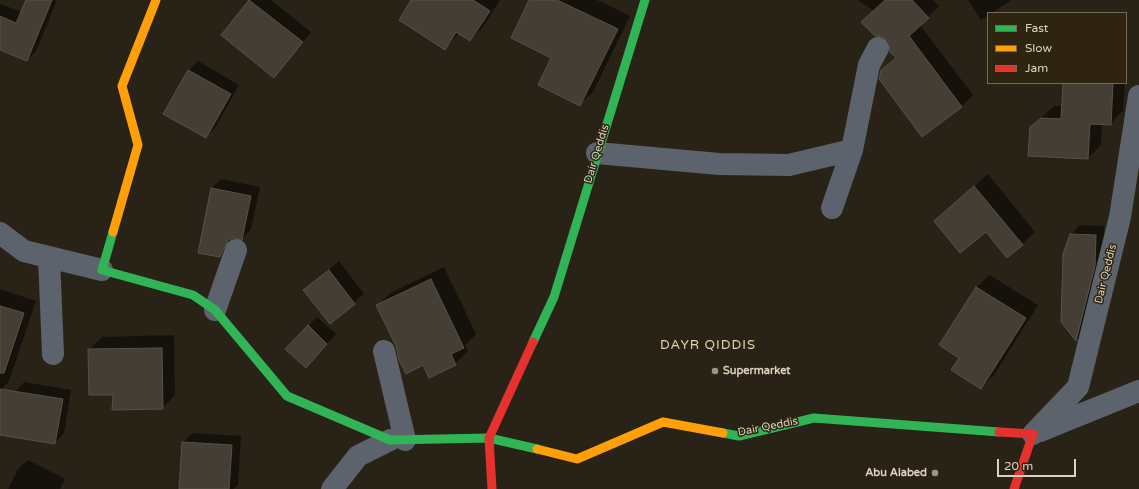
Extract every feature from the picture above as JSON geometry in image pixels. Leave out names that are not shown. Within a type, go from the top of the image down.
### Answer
[{"type":"street","points":[[102,270],[138,144],[122,86],[156,0]]},
{"type":"street","name":"Dair Qeddis","points":[[492,489],[489,438],[554,297],[644,0]]},
{"type":"street","points":[[832,208],[852,150],[869,65],[878,48]]},
{"type":"street","name":"Dair Qeddis","points":[[1014,489],[1033,434],[1078,387],[1120,217],[1139,96]]},
{"type":"street","points":[[597,153],[719,164],[789,165],[852,150]]},
{"type":"street","points":[[0,233],[24,251],[102,270],[193,295],[215,310],[287,396],[397,440]]},
{"type":"street","points":[[215,310],[236,250]]},
{"type":"street","points":[[49,257],[53,354]]},
{"type":"street","points":[[384,351],[397,440]]},
{"type":"street","points":[[1033,434],[1139,392]]},
{"type":"street","name":"Dair Qeddis","points":[[489,438],[577,459],[664,422],[739,436],[814,418],[1033,434]]},
{"type":"street","points":[[332,489],[358,456],[397,440],[489,438]]},
{"type":"building","points":[[26,0],[52,0],[27,61],[0,50],[0,16],[16,23]]},
{"type":"building","points":[[249,0],[303,42],[274,78],[221,35]]},
{"type":"building","points":[[411,0],[473,0],[490,11],[470,41],[456,32],[445,50],[399,20]]},
{"type":"building","points":[[529,0],[557,0],[618,29],[580,106],[538,85],[551,58],[511,38]]},
{"type":"building","points":[[885,0],[912,0],[929,18],[909,36],[962,107],[922,137],[879,79],[881,70],[896,58],[890,52],[889,42],[883,37],[875,36],[861,22]]},
{"type":"building","points":[[188,70],[231,94],[206,138],[163,114]]},
{"type":"building","points":[[1063,84],[1113,84],[1111,125],[1090,124],[1088,159],[1028,156],[1030,127],[1041,118],[1061,119]]},
{"type":"building","points":[[974,186],[1023,245],[1007,258],[986,232],[960,253],[934,221]]},
{"type":"building","points":[[211,188],[251,196],[242,240],[234,238],[228,240],[220,257],[198,253]]},
{"type":"building","points":[[1070,234],[1096,235],[1095,266],[1076,341],[1061,322],[1063,254]]},
{"type":"building","points":[[329,270],[355,304],[330,324],[303,290]]},
{"type":"building","points":[[431,279],[464,348],[451,354],[456,365],[429,378],[423,365],[406,374],[399,360],[396,346],[376,305]]},
{"type":"building","points":[[976,287],[1026,318],[981,389],[951,370],[959,358],[939,345]]},
{"type":"building","points":[[0,306],[24,313],[4,373],[0,373]]},
{"type":"building","points":[[308,325],[327,344],[306,368],[285,349]]},
{"type":"building","points":[[162,348],[163,409],[112,410],[113,395],[89,395],[88,349]]},
{"type":"building","points":[[0,389],[63,399],[55,444],[0,435]]},
{"type":"building","points":[[182,442],[232,445],[229,489],[179,489]]},
{"type":"traffic: fast","points":[[533,342],[554,297],[645,0]]},
{"type":"traffic: fast","points":[[113,232],[102,270],[193,295],[215,310],[287,396],[390,440],[489,438],[537,449]]},
{"type":"traffic: fast","points":[[723,433],[739,436],[814,418],[999,432]]},
{"type":"traffic: slow","points":[[113,232],[138,145],[122,86],[156,0]]},
{"type":"traffic: slow","points":[[537,449],[577,459],[663,422],[723,433]]},
{"type":"traffic: jam","points":[[492,489],[489,438],[533,342]]},
{"type":"traffic: jam","points":[[999,432],[1033,434],[1014,489]]},
{"type":"place","name":"Supermarket","points":[[715,371]]},
{"type":"place","name":"Abu Alabed","points":[[935,473]]},
{"type":"district","name":"DAYR QIDDIS","points":[[708,346]]}]
